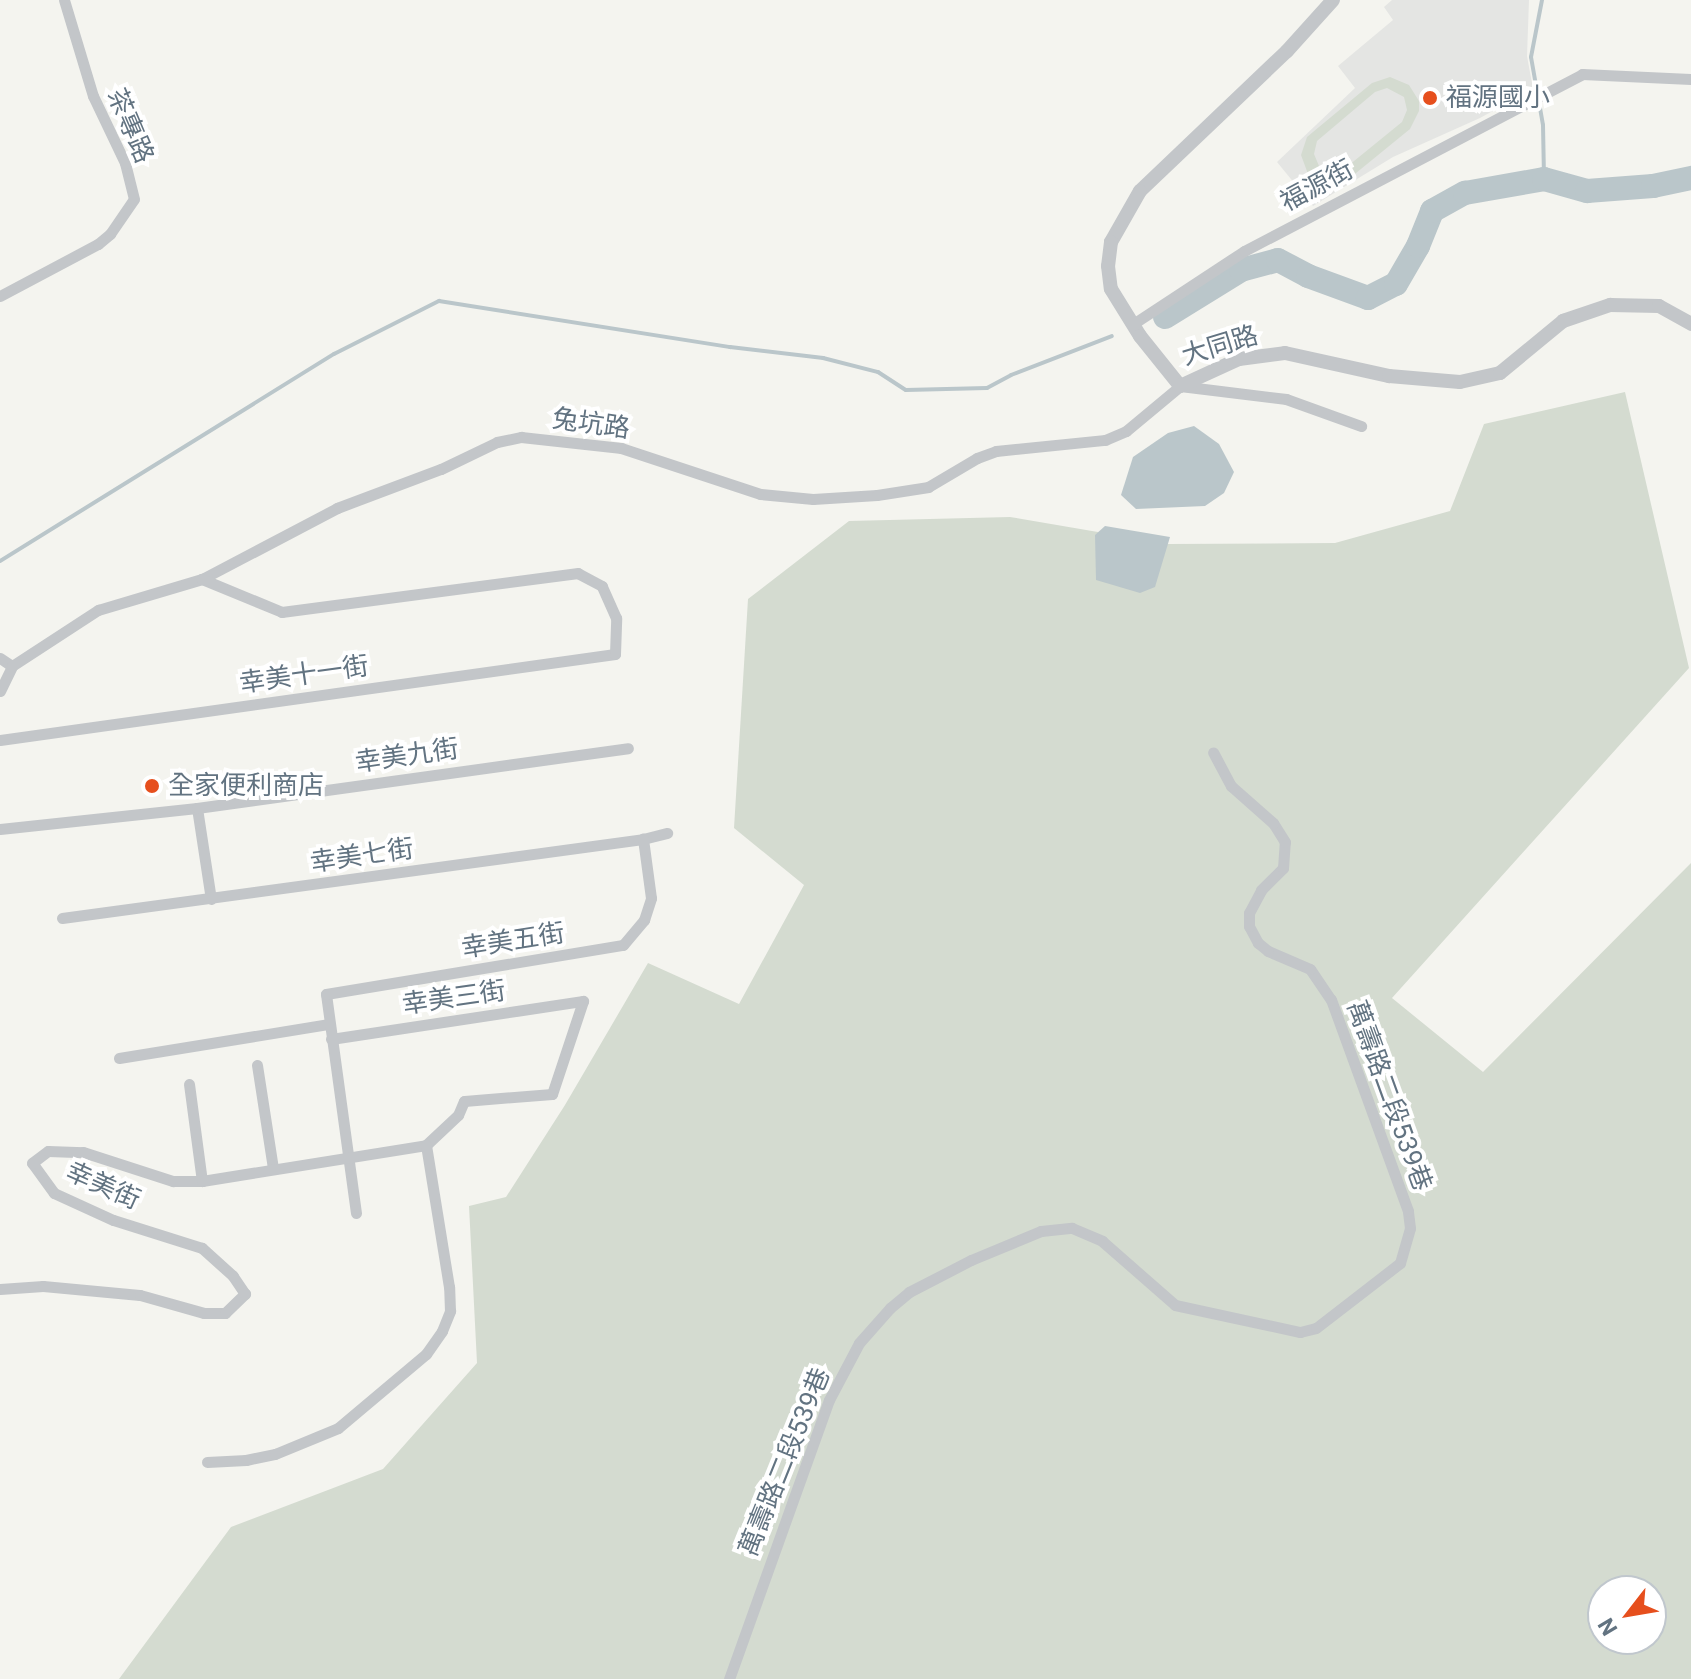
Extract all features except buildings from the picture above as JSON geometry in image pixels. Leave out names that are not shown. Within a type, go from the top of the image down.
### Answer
[{"type":"street","name":"茶專路","points":[[0,296],[98,244],[110,234],[134,199],[125,163],[93,96],[64,0]]},
{"type":"street","name":"大同路","points":[[1333,0],[1287,51],[1170,158],[1140,191],[1111,242],[1111,289],[1180,386],[1239,359],[1285,353],[1389,376],[1460,382],[1500,373],[1563,321],[1610,305],[1659,306],[1691,324]]},
{"type":"street","name":"福源街","points":[[1133,324],[1244,251],[1582,74],[1691,79]]},
{"type":"street","points":[[1180,386],[1286,399],[1361,426]]},
{"type":"street","name":"兔坑路","points":[[12,666],[98,610],[202,579],[337,508],[441,469],[497,442],[521,437],[621,448],[760,494],[813,499],[877,495],[928,487],[977,458],[996,451],[1105,440],[1126,431],[1180,386]]},
{"type":"street","name":"幸美十一街","points":[[0,740],[615,654],[616,618],[602,586],[578,573],[282,612],[202,579]]},
{"type":"street","points":[[0,658],[12,666],[0,691]]},
{"type":"street","name":"幸美九街","points":[[0,829],[197,808],[628,748]]},
{"type":"street","name":"萬壽路二段539巷","points":[[729,1679],[829,1400],[859,1343],[909,1292],[971,1260],[1041,1231],[1072,1228],[1102,1241],[1175,1305],[1300,1332],[1316,1328],[1400,1263],[1410,1228],[1408,1211],[1331,1000],[1310,969],[1268,951],[1258,943],[1249,926],[1249,913],[1261,890],[1283,868],[1285,842],[1273,823],[1231,786],[1213,752]]},
{"type":"street","points":[[197,808],[211,899]]},
{"type":"street","name":"幸美七街","points":[[62,918],[643,839],[667,833]]},
{"type":"street","name":"幸美五街","points":[[329,1024],[326,994],[623,945],[644,920],[651,898],[643,839]]},
{"type":"street","name":"幸美三街","points":[[331,1039],[583,1001],[552,1094],[464,1101],[458,1115],[426,1145]]},
{"type":"street","points":[[119,1058],[329,1024],[356,1213]]},
{"type":"street","points":[[257,1065],[273,1168]]},
{"type":"street","points":[[189,1084],[202,1181]]},
{"type":"street","points":[[207,1462],[246,1460],[275,1454],[338,1428],[426,1354],[442,1331],[450,1311],[449,1287],[426,1145]]},
{"type":"street","name":"幸美街","points":[[0,1289],[43,1286],[140,1295],[204,1313],[225,1313],[245,1294],[233,1276],[211,1255],[163,1233],[113,1220],[54,1193],[32,1163],[48,1151],[83,1152],[173,1181],[202,1181],[426,1145]]},
{"type":"shaded area","name":"福源國小","points":[[1392,0],[1529,0],[1527,56],[1533,89],[1480,118],[1393,157],[1313,206],[1277,162],[1355,88],[1338,66],[1393,20],[1384,7]]},
{"type":"shaded area","points":[[1390,77],[1409,85],[1419,101],[1419,111],[1410,129],[1345,182],[1325,184],[1316,180],[1308,174],[1301,155],[1307,137],[1372,83]],"holes":[[[1387,88],[1404,97],[1407,110],[1402,122],[1343,170],[1330,172],[1319,166],[1314,154],[1317,141],[1375,92]]]},
{"type":"shaded area","points":[[1625,392],[1689,668],[1392,998],[1483,1072],[1691,863],[1691,1679],[119,1679],[231,1527],[383,1469],[477,1363],[469,1206],[506,1197],[565,1105],[648,963],[739,1004],[804,885],[734,828],[748,599],[849,521],[1010,517],[1168,544],[1335,543],[1450,511],[1484,424]]},
{"type":"shaded area","points":[[1194,426],[1219,444],[1234,472],[1224,493],[1205,506],[1136,509],[1121,495],[1133,457],[1168,433]]},
{"type":"shaded area","points":[[1105,526],[1170,537],[1155,587],[1140,593],[1096,580],[1095,535]]},
{"type":"waterway","points":[[1542,0],[1531,57],[1543,125],[1544,179]]},
{"type":"waterway","points":[[1165,317],[1241,270],[1278,260],[1308,276],[1368,298],[1396,284],[1418,246],[1432,211],[1465,193],[1544,179],[1587,191],[1653,186],[1691,178]]},
{"type":"waterway","points":[[0,561],[334,354],[439,301],[730,347],[823,358],[878,372],[906,390],[987,388],[1011,375],[1112,336]]},
{"type":"place","name":"福源國小","points":[[1430,98]]},
{"type":"place","name":"全家便利商店","points":[[152,786]]}]
